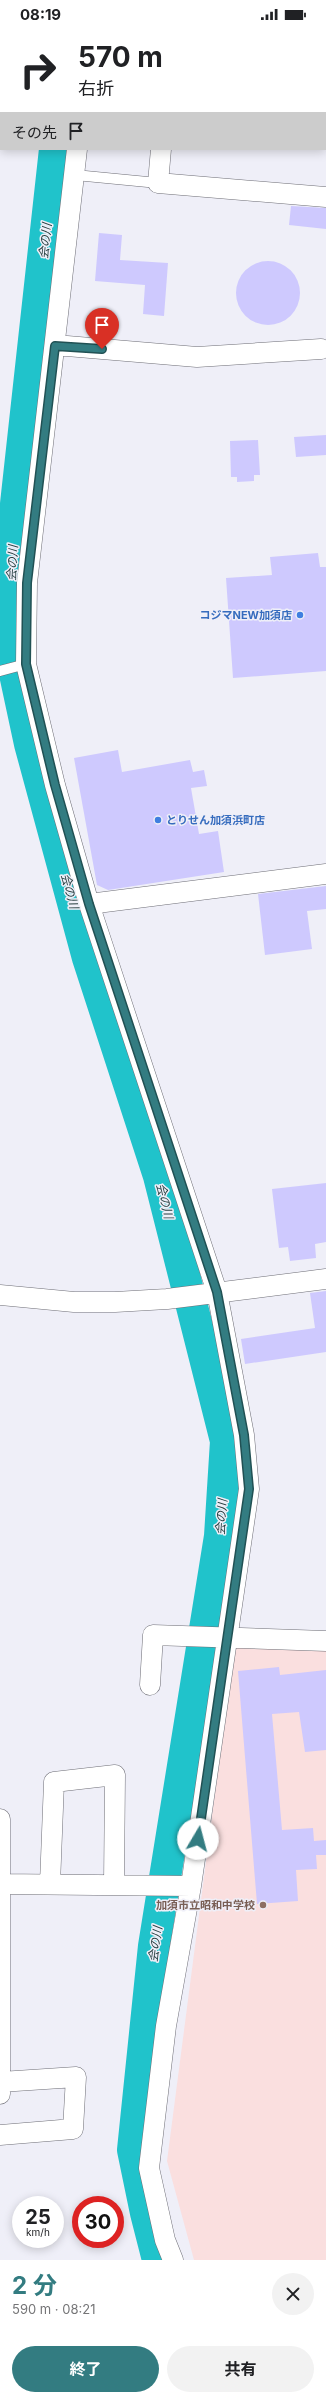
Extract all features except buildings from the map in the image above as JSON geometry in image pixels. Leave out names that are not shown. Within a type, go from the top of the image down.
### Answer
[{"type":"street","points":[[77,150],[27,583],[26,664],[55,785],[89,904],[212,1292],[244,1435],[249,1489],[191,1886],[166,2026],[149,2168],[165,2240],[173,2260]]},
{"type":"street","points":[[161,150],[158,183],[326,197]]},
{"type":"street","points":[[55,346],[197,357],[321,349]]},
{"type":"street","points":[[89,904],[326,874]]},
{"type":"street","points":[[0,1295],[74,1302],[167,1299],[212,1292],[326,1280]]},
{"type":"street","points":[[150,1685],[153,1635],[326,1641]]},
{"type":"street","points":[[50,1884],[54,1782],[115,1775],[114,1884]]},
{"type":"street","points":[[0,1819],[0,2094]]},
{"type":"street","points":[[0,1884],[151,1884],[191,1886]]},
{"type":"street","points":[[0,2082],[76,2077],[73,2129],[0,2135]]},
{"type":"lane","points":[[75,175],[158,183]]},
{"type":"lane","points":[[0,671],[26,664]]},
{"type":"shaded area","name":"加須市立昭和中学校","points":[[234,1647],[326,1650],[326,2260],[194,2260],[167,2161]]},
{"type":"waterway","name":"会の川","points":[[55,150],[15,513],[8,641],[30,744],[88,958],[159,1176],[226,1441],[220,1536],[154,1946],[133,2150],[146,2213],[158,2260]]},
{"type":"place","name":"コジマNEW加須店","points":[[300,615]]},
{"type":"place","name":"とりせん加須浜町店","points":[[158,820]]},
{"type":"place","name":"加須市立昭和中学校","points":[[263,1905]]},
{"type":"route","points":[[102,349],[55,346],[27,583],[26,664],[55,785],[89,904],[217,1292],[244,1435],[249,1489],[198,1839]]}]
